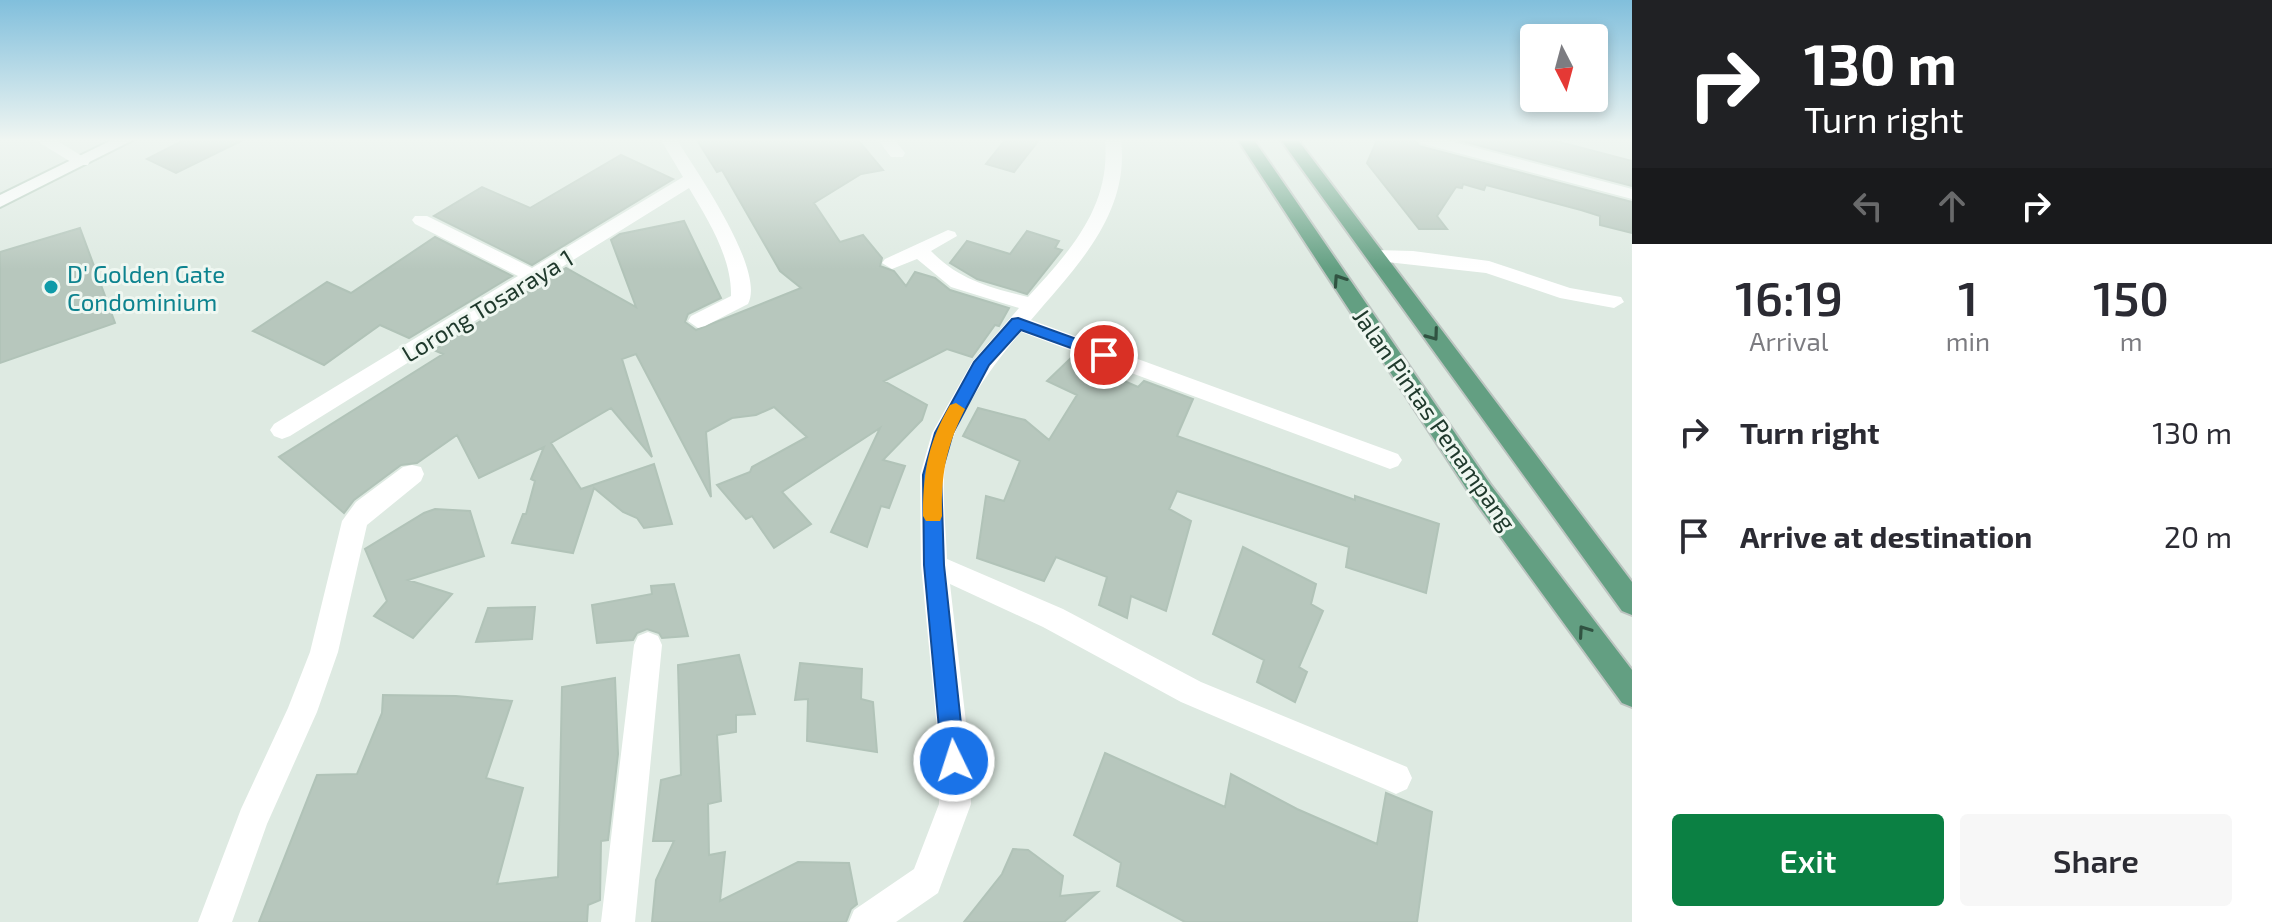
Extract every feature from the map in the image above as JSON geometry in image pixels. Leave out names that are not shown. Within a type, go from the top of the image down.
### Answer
[{"type":"main road","name":"Jalan Pintas Penampang","points":[[1275,183],[1439,427],[1587,636],[1632,693]]},
{"type":"main road","name":"Jalan Pintas Penampang","points":[[1321,183],[1632,603]]},
{"type":"street","points":[[0,202],[38,183]]},
{"type":"street","name":"Lorong Tosaraya 1","points":[[282,430],[684,183]]},
{"type":"street","points":[[693,183],[734,256],[743,291],[741,299],[698,321]]},
{"type":"street","points":[[866,922],[926,881],[955,804],[953,740],[934,565],[932,475],[944,433],[983,362],[1071,261],[1104,210],[1112,183]]},
{"type":"street","points":[[1590,183],[1632,194]]},
{"type":"street","points":[[421,220],[534,276]]},
{"type":"street","points":[[892,263],[948,236]]},
{"type":"street","points":[[920,251],[939,272],[958,285],[1390,460]]},
{"type":"street","points":[[1376,256],[1426,258],[1489,267],[1567,294],[1614,302]]},
{"type":"street","points":[[215,922],[252,820],[302,712],[324,652],[355,521],[365,509],[412,474]]},
{"type":"street","points":[[934,565],[1053,618],[1191,692],[1396,778]]},
{"type":"street","points":[[618,922],[648,645]]},
{"type":"building","points":[[573,183],[666,183],[532,265],[434,216],[482,187],[530,208]]},
{"type":"building","points":[[729,183],[846,183],[814,203],[840,242],[863,235],[882,258],[880,266],[894,271],[906,286],[915,272],[935,278],[950,290],[1009,308],[999,326],[995,325],[972,357],[947,349],[884,381],[927,405],[922,420],[883,460],[905,466],[889,508],[881,506],[867,547],[831,532],[880,428],[782,492],[811,524],[774,548],[752,516],[746,519],[717,485],[750,472],[752,467],[807,437],[774,407],[756,415],[732,418],[706,432],[711,497],[636,354],[622,359],[652,457],[611,408],[551,443],[581,489],[654,464],[672,524],[644,528],[637,518],[623,512],[594,488],[573,553],[512,543],[523,514],[526,514],[535,481],[531,479],[544,447],[479,478],[457,435],[417,463],[401,465],[354,500],[344,513],[279,457],[443,354],[434,350],[566,268],[636,307],[611,240],[620,234],[684,221],[721,298],[688,314],[685,322],[696,330],[801,288],[780,271]]},
{"type":"building","points":[[1383,183],[1560,183],[1632,202],[1632,233],[1600,225],[1600,216],[1581,210],[1486,185],[1484,190],[1463,184],[1462,188],[1456,187],[1437,216],[1447,229],[1419,229]]},
{"type":"building","name":"D' Golden Gate Condominium","points":[[80,228],[115,323],[0,363],[0,252]]},
{"type":"building","points":[[1027,231],[1059,241],[1055,248],[1062,250],[1027,294],[977,279],[950,263],[967,241],[1010,254]]},
{"type":"building","points":[[435,237],[512,276],[409,338],[380,325],[324,365],[253,331],[327,282],[351,293]]},
{"type":"building","points":[[1071,358],[1138,387],[1144,381],[1193,399],[1177,436],[1355,500],[1355,496],[1439,524],[1426,593],[1346,567],[1349,547],[1177,491],[1169,509],[1191,521],[1166,611],[1131,596],[1127,618],[1099,605],[1107,577],[1056,557],[1044,581],[977,558],[986,496],[1004,501],[1020,461],[963,436],[978,408],[1025,420],[1049,440],[1077,395],[1047,381]]},
{"type":"building","points":[[435,509],[470,511],[484,556],[408,580],[452,594],[413,638],[374,616],[387,601],[365,549]]},
{"type":"building","points":[[1243,547],[1316,584],[1311,604],[1323,611],[1299,667],[1307,672],[1295,702],[1257,682],[1264,660],[1213,634]]},
{"type":"building","points":[[674,584],[688,636],[662,638],[659,633],[647,629],[637,633],[633,640],[597,643],[592,605],[652,594],[651,586]]},
{"type":"building","points":[[535,607],[532,639],[476,642],[488,608]]},
{"type":"building","points":[[739,655],[755,714],[736,715],[736,732],[717,735],[721,801],[708,804],[709,855],[725,852],[720,901],[798,862],[849,863],[857,904],[851,909],[846,922],[652,922],[656,880],[674,841],[653,841],[661,780],[681,775],[678,665]]},
{"type":"building","points":[[800,663],[862,669],[861,699],[873,702],[877,752],[807,741],[808,699],[795,700]]},
{"type":"building","points":[[615,678],[618,754],[608,840],[601,841],[600,900],[588,905],[587,922],[259,922],[317,775],[357,774],[382,713],[383,695],[512,701],[486,778],[523,788],[497,884],[558,877],[562,687]]},
{"type":"building","points":[[1105,753],[1225,807],[1231,774],[1297,809],[1377,844],[1386,793],[1432,812],[1417,922],[1185,922],[1117,886],[1121,863],[1074,835]]},
{"type":"building","points":[[1013,849],[1028,850],[1063,876],[1060,896],[1098,892],[1064,922],[964,922],[1002,874]]},
{"type":"slow traffic","points":[[933,516],[932,475],[944,433],[956,409]]},
{"type":"place","name":"D' Golden Gate Condominium","points":[[51,287]]},
{"type":"route","points":[[954,761],[934,565],[932,475],[944,433],[983,362],[1018,323],[1104,355]]}]
